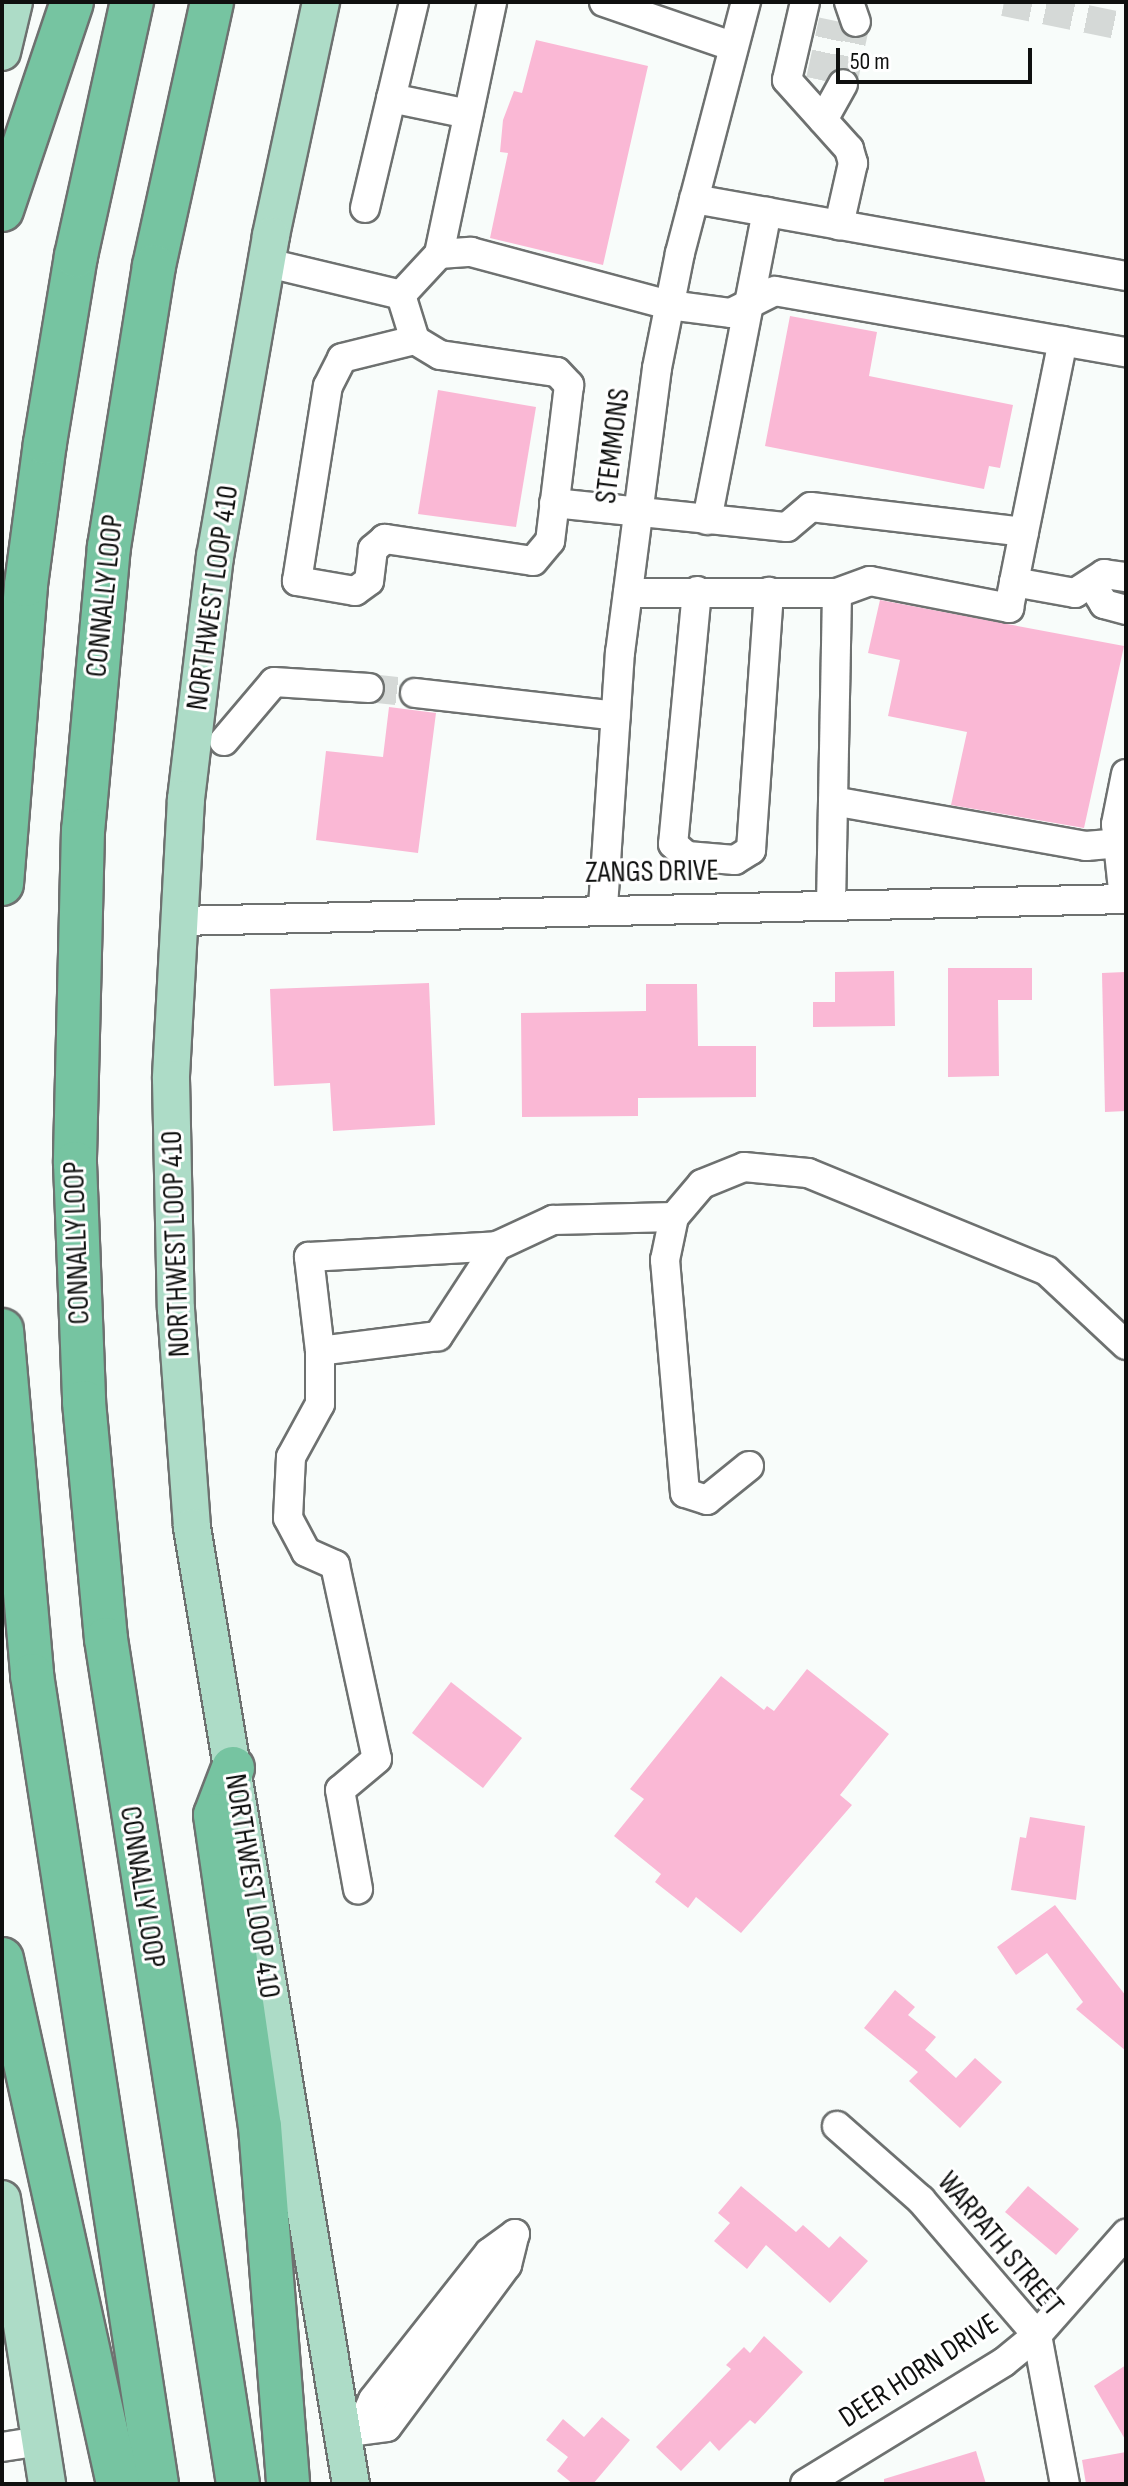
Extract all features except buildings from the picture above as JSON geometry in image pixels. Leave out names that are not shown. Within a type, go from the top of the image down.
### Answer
[{"type":"highway","points":[[2,210],[72,2]]},
{"type":"highway","points":[[2,884],[23,616],[49,412],[95,162],[132,2]]},
{"type":"highway","name":"CONNALLY LOOP","points":[[212,2],[151,281],[106,578],[83,830],[75,1148],[84,1402],[106,1639],[238,2484]]},
{"type":"highway","points":[[2,1330],[20,1581],[38,1722],[157,2484]]},
{"type":"highway","points":[[233,1768],[215,1815],[261,2142],[288,2484]]},
{"type":"highway","points":[[2,1959],[118,2484]]},
{"type":"main road","name":"NORTHWEST LOOP 410","points":[[321,2],[268,263],[211,587],[186,799],[171,1079],[182,1434],[200,1587],[352,2430],[351,2484]]},
{"type":"main road","points":[[2,2199],[47,2484]]},
{"type":"street","points":[[365,208],[414,2]]},
{"type":"street","points":[[401,295],[439,254],[492,2]]},
{"type":"street","points":[[604,2],[732,46]]},
{"type":"street","name":"STEMMONS","points":[[603,907],[628,593],[669,305],[732,46],[746,2]]},
{"type":"street","points":[[805,2],[787,80],[849,149],[853,163],[839,225]]},
{"type":"street","points":[[823,120],[831,82]]},
{"type":"street","points":[[391,98],[468,114]]},
{"type":"street","points":[[694,199],[1126,276]]},
{"type":"street","points":[[707,520],[767,212]]},
{"type":"street","points":[[439,254],[471,252],[669,305],[731,313],[775,291],[1126,352]]},
{"type":"street","points":[[268,263],[401,295]]},
{"type":"street","points":[[401,295],[415,340],[440,355],[557,372],[569,385],[550,541],[533,561],[385,539],[373,549],[369,581],[355,591],[297,581],[328,386],[342,358],[415,340]]},
{"type":"street","points":[[628,593],[837,593],[870,581],[1009,608],[1063,341]]},
{"type":"street","points":[[554,503],[787,527],[811,507],[1024,532]]},
{"type":"street","points":[[1014,582],[1075,593],[1104,574],[1126,577]]},
{"type":"street","points":[[1091,583],[1104,604],[1126,610]]},
{"type":"street","points":[[697,591],[673,844],[687,856],[735,860],[751,850],[769,592]]},
{"type":"street","points":[[831,902],[837,593]]},
{"type":"street","points":[[224,741],[274,682],[369,688]]},
{"type":"street","points":[[415,693],[616,716]]},
{"type":"street","points":[[1125,899],[1116,824],[1126,774]]},
{"type":"street","points":[[833,801],[1086,846],[1118,843]]},
{"type":"street","name":"ZANGS DRIVE","points":[[179,921],[603,907],[1125,899]]},
{"type":"street","points":[[749,1466],[707,1500],[685,1493],[665,1260],[674,1217],[702,1184],[744,1167],[808,1173],[1047,1271],[1126,1345]]},
{"type":"street","points":[[358,1889],[340,1790],[377,1759],[335,1565],[306,1552],[288,1518],[291,1457],[320,1404],[320,1351],[309,1257],[497,1246],[553,1220],[674,1217]]},
{"type":"street","points":[[320,1351],[438,1336],[497,1246]]},
{"type":"street","name":"WARPATH STREET","points":[[837,2126],[921,2200],[1037,2335],[1065,2484]]},
{"type":"street","points":[[515,2234],[507,2265],[387,2427],[352,2430],[489,2253],[515,2234]]},
{"type":"street","name":"DEER HORN DRIVE","points":[[805,2484],[1004,2362],[1037,2335],[1126,2234]]},
{"type":"street","points":[[2,2447],[40,2441]]},
{"type":"tunnel","points":[[1004,2],[1126,27]]},
{"type":"tunnel","points":[[820,80],[833,20]]},
{"type":"tunnel","points":[[843,84],[856,22]]},
{"type":"tunnel","points":[[369,688],[415,693]]}]
